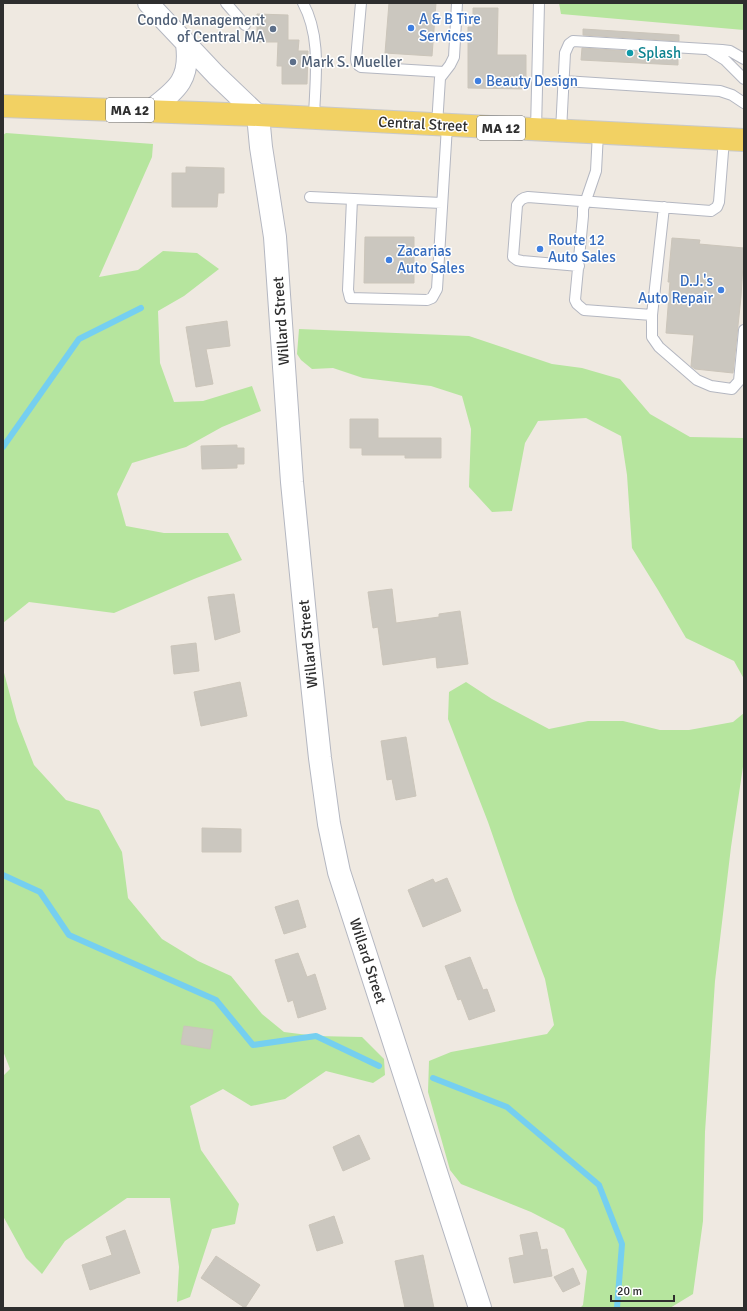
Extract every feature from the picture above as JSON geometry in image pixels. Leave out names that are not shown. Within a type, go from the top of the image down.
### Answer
[{"type":"main road","name":"Central Street","points":[[3,106],[258,115],[734,140]]},
{"type":"street","points":[[148,3],[216,75],[258,115]]},
{"type":"street","points":[[149,111],[172,92],[184,76],[187,69],[188,58],[186,44]]},
{"type":"street","name":"Willard Street","points":[[258,115],[261,147],[275,237],[292,482],[320,758],[329,824],[339,872],[480,1308]]},
{"type":"lane","points":[[226,3],[245,25]]},
{"type":"lane","points":[[303,3],[312,25],[316,53],[314,118]]},
{"type":"lane","points":[[361,3],[356,59],[356,63],[358,65],[361,67],[444,72]]},
{"type":"lane","points":[[352,199],[348,290],[350,298],[427,300],[432,298],[437,289],[442,204],[442,125],[440,78],[454,57],[457,3]]},
{"type":"lane","points":[[536,130],[539,3]]},
{"type":"lane","points":[[561,131],[565,53],[569,44],[573,41],[730,51],[744,59]]},
{"type":"lane","points":[[706,49],[725,60],[744,79]]},
{"type":"lane","points":[[564,81],[720,91],[732,95],[744,103]]},
{"type":"lane","points":[[598,133],[596,171],[582,216],[575,300],[580,308],[584,310],[652,315]]},
{"type":"lane","points":[[579,266],[522,261],[513,257],[517,205],[523,198],[528,197],[711,210],[717,207],[734,140]]},
{"type":"lane","points":[[310,196],[442,204]]},
{"type":"lane","points":[[664,207],[652,315],[654,342],[697,380],[711,386],[732,389],[739,381],[744,330]]},
{"type":"green space","points":[[559,3],[744,3],[744,30],[561,14]]},
{"type":"green space","points":[[6,133],[153,144],[152,157],[99,277],[138,270],[163,251],[197,253],[219,269],[184,296],[158,311],[160,363],[174,402],[203,401],[252,386],[261,411],[222,427],[186,447],[132,463],[117,494],[126,526],[164,533],[228,533],[242,560],[114,613],[29,602],[3,623],[3,135]]},
{"type":"green space","points":[[299,329],[469,336],[552,364],[582,368],[620,379],[650,414],[690,437],[744,438],[744,679],[734,661],[686,638],[632,548],[627,475],[621,436],[586,418],[538,421],[525,443],[512,511],[492,512],[469,487],[471,429],[462,396],[431,386],[363,378],[333,368],[312,369],[301,360],[297,354]]},
{"type":"green space","points":[[3,669],[17,721],[34,765],[66,800],[99,810],[122,852],[128,898],[162,939],[198,961],[231,976],[262,1014],[284,1032],[316,1036],[362,1037],[384,1059],[385,1075],[373,1083],[326,1071],[285,1099],[251,1106],[223,1089],[190,1106],[201,1150],[239,1204],[235,1224],[212,1229],[190,1297],[177,1302],[179,1267],[170,1198],[127,1198],[65,1241],[42,1274],[26,1258],[3,1216],[3,1076],[10,1069],[3,1051]]},
{"type":"green space","points":[[466,682],[492,699],[549,729],[588,721],[623,721],[660,730],[689,730],[733,722],[744,713],[744,760],[731,847],[715,981],[705,1132],[703,1221],[693,1294],[670,1308],[580,1308],[583,1305],[587,1271],[564,1229],[531,1212],[461,1184],[450,1170],[428,1092],[429,1061],[451,1052],[547,1034],[554,1025],[545,979],[515,900],[488,822],[448,719],[449,692]]},
{"type":"building","name":"A & B Tire Services","points":[[389,3],[436,3],[432,56],[385,53]]},
{"type":"building","points":[[473,8],[498,8],[497,55],[526,55],[526,89],[468,88],[468,27],[473,27]]},
{"type":"building","points":[[257,14],[288,15],[288,40],[299,40],[298,51],[308,51],[307,84],[282,84],[282,66],[277,66],[278,42],[257,42]]},
{"type":"building","points":[[583,29],[679,35],[679,41],[583,35]]},
{"type":"building","points":[[582,48],[678,54],[678,65],[581,60]]},
{"type":"building","points":[[186,167],[224,168],[224,193],[218,193],[217,207],[172,207],[172,173],[186,173]]},
{"type":"building","name":"Zacarias Auto Sales","points":[[365,237],[414,237],[414,283],[364,283]]},
{"type":"building","name":"D.J.'s Auto Repair","points":[[672,238],[700,240],[699,244],[744,248],[741,297],[733,373],[695,369],[691,366],[694,335],[666,333],[670,282],[668,282]]},
{"type":"building","points":[[227,321],[230,346],[206,349],[213,384],[196,387],[186,327]]},
{"type":"building","points":[[350,419],[378,419],[378,438],[441,438],[441,458],[405,458],[405,455],[362,455],[362,448],[350,448]]},
{"type":"building","points":[[237,445],[237,448],[244,448],[244,464],[237,464],[237,468],[202,469],[201,446]]},
{"type":"building","points":[[392,589],[396,623],[439,617],[439,614],[460,611],[468,664],[437,668],[436,657],[383,665],[378,627],[373,628],[368,592]]},
{"type":"building","points":[[234,594],[240,632],[215,640],[208,597]]},
{"type":"building","points":[[196,643],[199,671],[174,674],[171,646]]},
{"type":"building","points":[[240,682],[247,716],[201,726],[194,692]]},
{"type":"building","points":[[406,737],[416,796],[396,800],[392,779],[387,780],[381,741]]},
{"type":"building","points":[[202,828],[241,829],[241,852],[202,852]]},
{"type":"building","points":[[447,878],[461,911],[423,927],[408,890],[433,879],[435,883]]},
{"type":"building","points":[[298,900],[306,927],[284,934],[275,907]]},
{"type":"building","points":[[298,953],[307,977],[315,974],[326,1009],[298,1018],[293,1000],[288,1002],[275,960]]},
{"type":"building","points":[[470,957],[483,990],[487,989],[495,1011],[469,1020],[461,999],[458,1000],[445,966]]},
{"type":"building","points":[[184,1026],[213,1030],[210,1049],[181,1044]]},
{"type":"building","points":[[359,1135],[370,1159],[343,1171],[333,1147]]},
{"type":"building","points":[[334,1216],[343,1243],[317,1251],[309,1225]]},
{"type":"building","points":[[125,1230],[140,1273],[90,1290],[82,1265],[112,1255],[106,1237]]},
{"type":"building","points":[[537,1232],[541,1250],[547,1249],[552,1276],[514,1283],[509,1258],[524,1255],[520,1235]]},
{"type":"building","points":[[423,1255],[434,1308],[405,1308],[395,1261]]},
{"type":"building","points":[[216,1256],[260,1285],[245,1308],[201,1278]]},
{"type":"building","points":[[573,1268],[580,1284],[563,1292],[554,1277]]},
{"type":"waterway","points":[[3,447],[79,339],[141,308]]},
{"type":"waterway","points":[[3,875],[40,892],[69,935],[216,1000],[253,1045],[316,1036],[379,1066]]},
{"type":"waterway","points":[[433,1078],[507,1107],[599,1185],[622,1244],[617,1308]]},
{"type":"place","name":"A & B Tire Services","points":[[411,28]]},
{"type":"place","name":"Condo Management of Central MA","points":[[273,29]]},
{"type":"place","name":"Splash","points":[[630,53]]},
{"type":"place","name":"Mark S. Mueller","points":[[293,62]]},
{"type":"place","name":"Beauty Design","points":[[478,81]]},
{"type":"place","name":"Route 12 Auto Sales","points":[[540,249]]},
{"type":"place","name":"Zacarias Auto Sales","points":[[389,260]]},
{"type":"place","name":"D.J.'s Auto Repair","points":[[721,290]]}]
